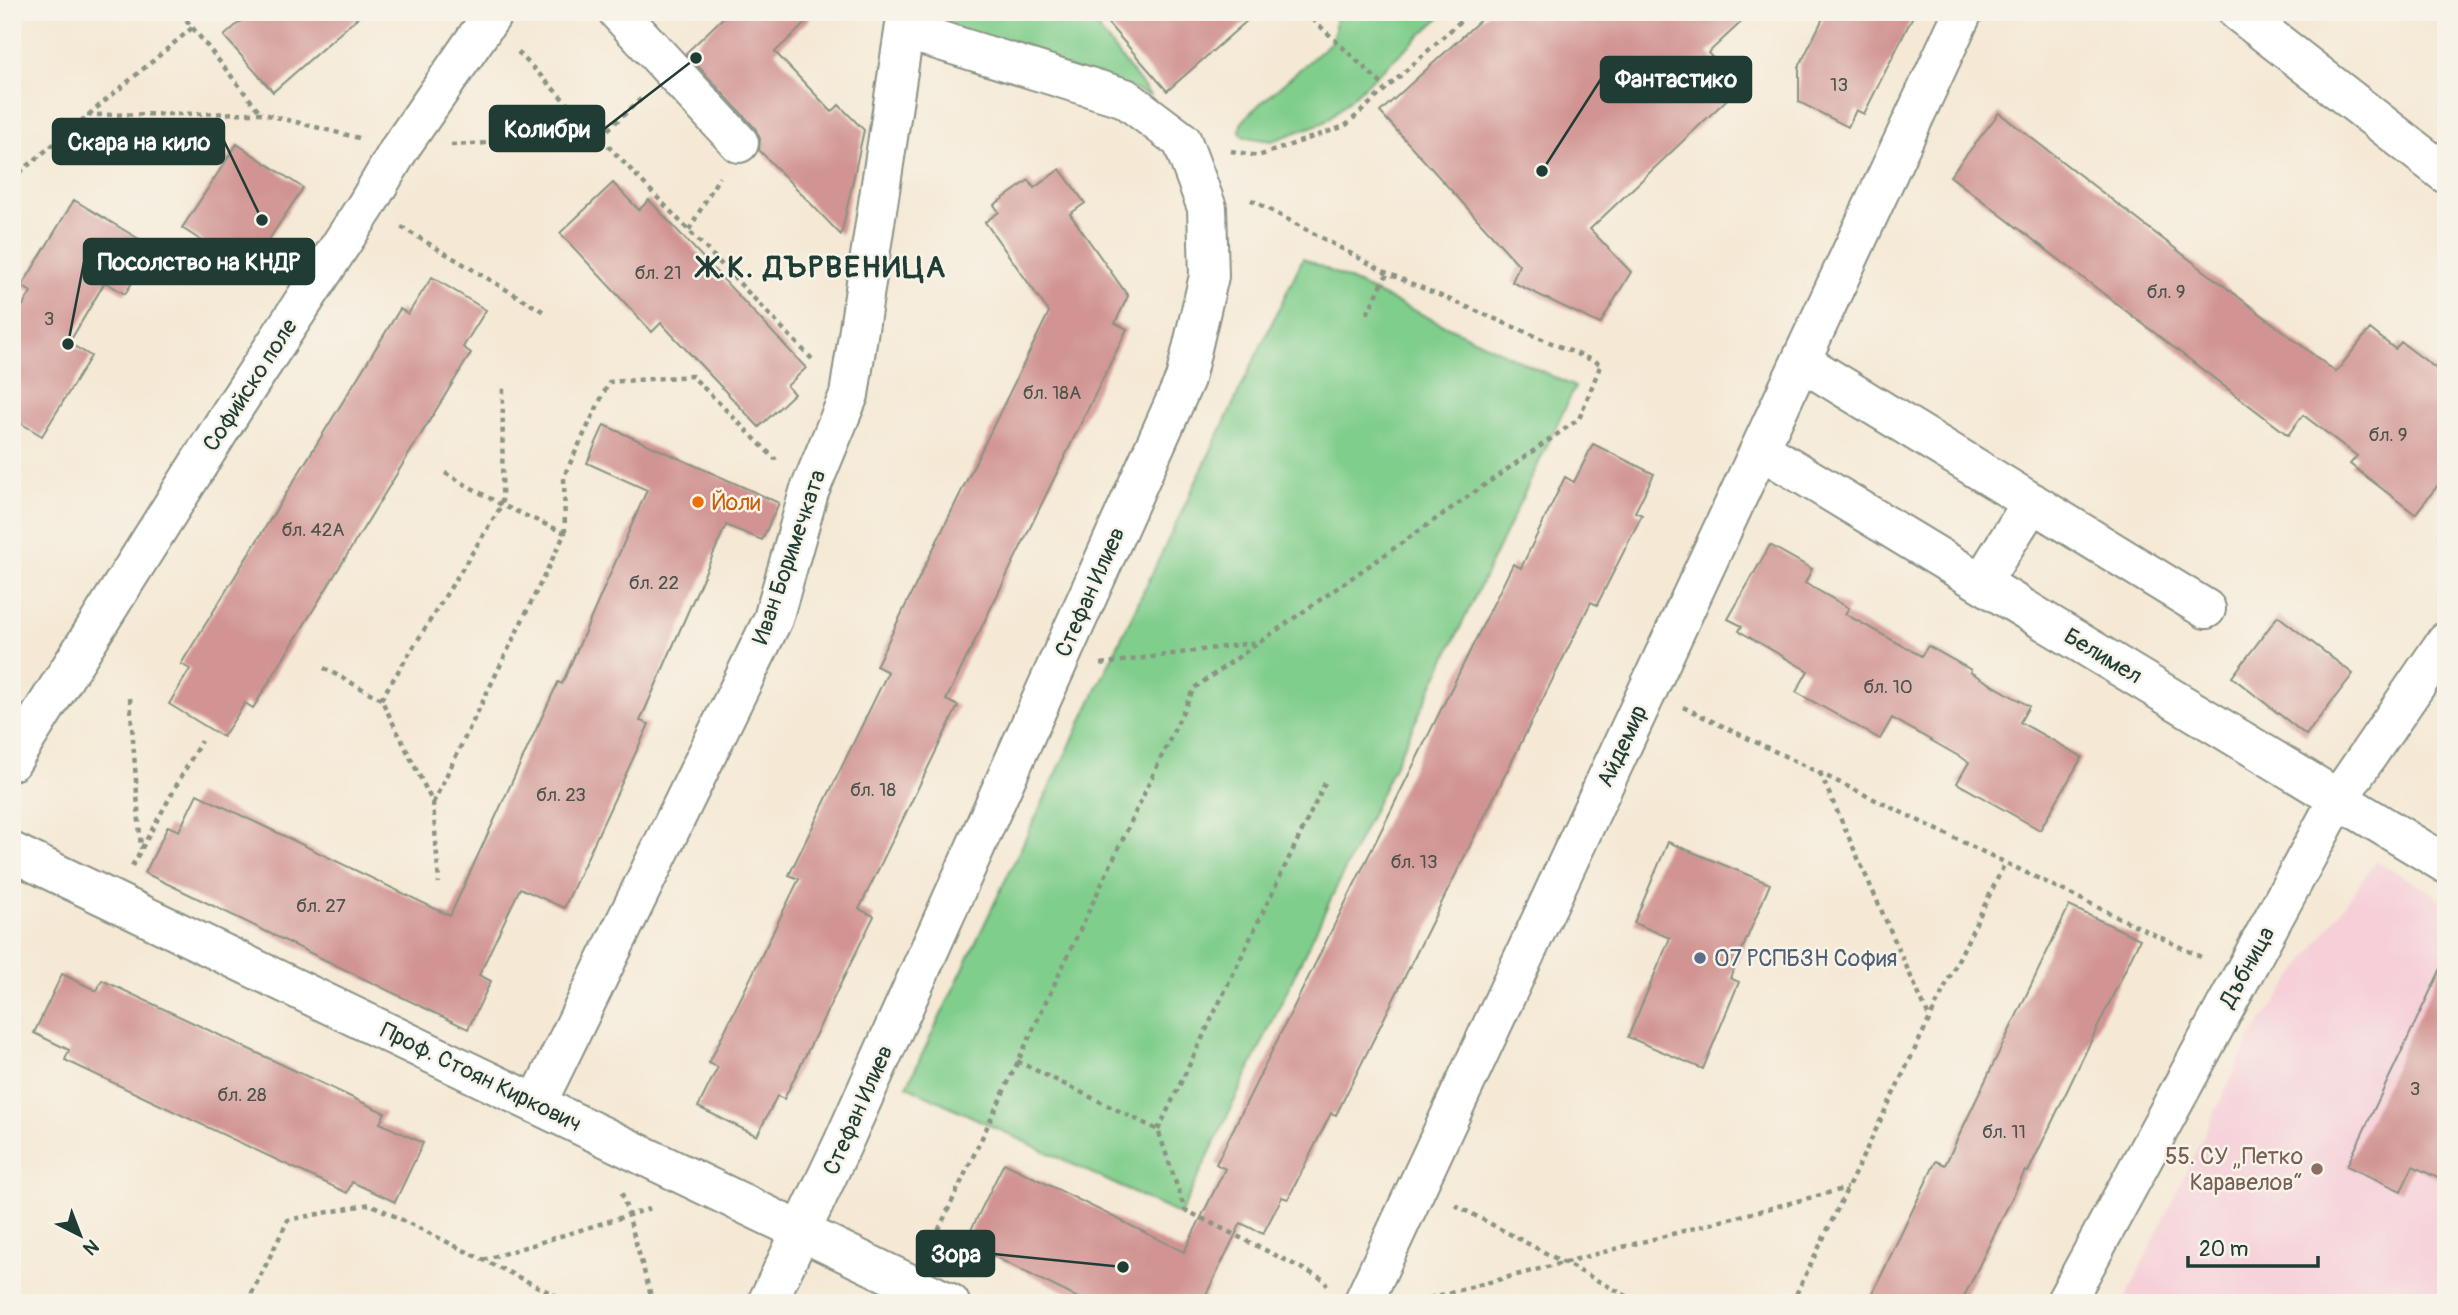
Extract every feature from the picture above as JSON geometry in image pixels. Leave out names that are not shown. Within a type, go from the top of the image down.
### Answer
[{"type":"street","points":[[618,12],[739,143]]},
{"type":"street","name":"Айдемир","points":[[1346,1295],[1418,1185],[1963,12]]},
{"type":"street","points":[[2238,12],[2446,174]]},
{"type":"street","name":"Софийско поле","points":[[12,761],[235,406],[366,206],[400,148],[491,16]]},
{"type":"street","points":[[906,21],[1125,98],[1182,141]]},
{"type":"street","name":"Иван Боримечката","points":[[537,1103],[773,619],[809,492],[849,396],[906,21]]},
{"type":"street","name":"Стефан Илиев","points":[[767,1303],[803,1231],[1185,379],[1209,276],[1207,208],[1182,141]]},
{"type":"street","points":[[1801,361],[2206,609]]},
{"type":"street","name":"Белимел","points":[[1760,449],[2446,864]]},
{"type":"street","points":[[1982,582],[2032,502]]},
{"type":"street","name":"Дъбница","points":[[2065,1303],[2338,799],[2446,641]]},
{"type":"street","name":"Проф. Стоян Киркович","points":[[12,852],[950,1303]]},
{"type":"path","points":[[180,12],[260,113]]},
{"type":"path","points":[[1305,12],[1385,87]]},
{"type":"path","points":[[491,16],[600,137],[822,369]]},
{"type":"path","points":[[1182,141],[1258,156],[1345,126],[1464,18]]},
{"type":"path","points":[[12,179],[192,28]]},
{"type":"path","points":[[87,115],[260,113],[400,148],[600,137],[673,71]]},
{"type":"path","points":[[689,230],[739,143]]},
{"type":"path","points":[[913,1284],[1194,688],[1579,419],[1601,364],[1387,273],[1247,198],[1238,190]]},
{"type":"path","points":[[366,206],[544,312]]},
{"type":"path","points":[[1367,313],[1387,273]]},
{"type":"path","points":[[433,803],[565,533],[564,476],[609,382],[692,376],[809,492]]},
{"type":"path","points":[[381,699],[502,505],[503,384]]},
{"type":"path","points":[[445,473],[502,505],[565,533]]},
{"type":"path","points":[[1055,670],[1260,642]]},
{"type":"path","points":[[324,668],[381,699],[433,803],[439,883]]},
{"type":"path","points":[[1648,689],[2241,978]]},
{"type":"path","points":[[130,698],[141,850]]},
{"type":"path","points":[[113,900],[201,741]]},
{"type":"path","points":[[1819,773],[1929,1018]]},
{"type":"path","points":[[1157,1130],[1326,782]]},
{"type":"path","points":[[1792,1303],[2005,863]]},
{"type":"path","points":[[1017,1061],[1157,1130],[1185,1210],[1322,1279],[1346,1295]]},
{"type":"path","points":[[609,1138],[627,1216],[653,1303]]},
{"type":"path","points":[[1418,1185],[1640,1303]]},
{"type":"path","points":[[1410,1303],[1847,1187]]},
{"type":"path","points":[[482,1261],[713,1188]]},
{"type":"path","points":[[247,1303],[288,1220],[370,1204],[571,1303]]},
{"type":"shaded area","name":"55. СУ „Петко Каравелов“","points":[[2376,861],[2446,901],[2446,1303],[2123,1303],[2252,1035]]},
{"type":"green space","points":[[924,12],[1085,12],[1150,95],[923,19]]},
{"type":"green space","points":[[1335,12],[1446,12],[1325,122],[1272,141],[1244,137],[1240,132],[1241,124],[1251,112],[1330,43],[1335,30]]},
{"type":"green space","points":[[1303,258],[1575,387],[1180,1215],[907,1086]]},
{"type":"building","points":[[251,12],[364,12],[273,92],[224,36]]},
{"type":"building","points":[[729,12],[817,12],[775,52],[832,112],[839,105],[864,130],[841,235],[759,150],[760,139],[755,128],[686,53]]},
{"type":"building","points":[[1098,12],[1257,12],[1167,91]]},
{"type":"building","points":[[1489,12],[1752,12],[1708,53],[1740,87],[1590,229],[1631,272],[1600,324],[1512,282],[1519,265],[1380,112]]},
{"type":"building","points":[[1826,12],[1915,12],[1864,114],[1856,110],[1848,127],[1799,102],[1799,67]]},
{"type":"building","points":[[1999,113],[2336,372],[2370,329],[2395,349],[2401,342],[2446,376],[2446,475],[2415,514],[2350,464],[2357,456],[2303,415],[2288,435],[1950,176]]},
{"type":"building","points":[[237,144],[303,188],[248,271],[182,228]]},
{"type":"building","points":[[1060,169],[1085,203],[1070,214],[1128,296],[1115,323],[1127,329],[946,700],[958,706],[859,909],[874,916],[784,1099],[777,1096],[757,1136],[698,1107],[718,1067],[709,1063],[799,879],[789,875],[888,672],[876,666],[1049,312],[985,222],[999,212],[994,205],[1029,180],[1034,188]]},
{"type":"building","points":[[613,183],[639,210],[649,200],[806,368],[787,386],[794,394],[759,427],[661,323],[652,332],[560,233]]},
{"type":"building","points":[[74,200],[154,248],[125,294],[105,282],[69,343],[91,356],[42,436],[12,418],[12,323],[31,292],[22,286]]},
{"type":"building","points":[[432,277],[486,310],[463,347],[471,353],[253,708],[245,703],[223,737],[169,704],[190,669],[181,664],[400,309],[408,314]]},
{"type":"building","points":[[604,425],[779,503],[762,540],[726,525],[640,721],[649,724],[564,908],[520,888],[479,975],[491,981],[468,1029],[145,873],[168,826],[179,831],[197,794],[450,916],[558,682],[562,684],[647,490],[587,463]]},
{"type":"building","points":[[1593,444],[1654,474],[1635,512],[1642,515],[1597,605],[1591,602],[1336,1115],[1331,1113],[1288,1199],[1282,1197],[1263,1234],[1241,1223],[1202,1303],[1088,1303],[965,1242],[1004,1163],[1184,1252],[1225,1169],[1216,1164],[1513,564],[1521,568],[1565,477],[1574,482]]},
{"type":"building","points":[[1770,545],[1812,569],[1805,583],[1849,608],[1845,614],[1921,656],[1928,646],[1971,670],[1970,672],[2029,706],[2020,722],[2082,757],[2040,830],[1957,783],[1969,762],[1892,718],[1880,739],[1796,692],[1808,671],[1739,631],[1742,626],[1728,619]]},
{"type":"building","points":[[2278,616],[2353,674],[2306,735],[2232,677]]},
{"type":"building","name":"07 РСПБЗН София","points":[[1668,842],[1770,884],[1730,978],[1739,982],[1703,1069],[1628,1037],[1670,938],[1634,923]]},
{"type":"building","points":[[2069,906],[2140,939],[2028,1172],[2025,1171],[1961,1303],[1868,1303],[1936,1161],[1945,1165]]},
{"type":"building","points":[[2446,958],[2446,1182],[2413,1166],[2401,1191],[2347,1166]]},
{"type":"building","points":[[62,974],[97,991],[102,980],[385,1113],[380,1123],[423,1143],[395,1202],[352,1182],[347,1193],[65,1060],[69,1050],[34,1033]]},
{"type":"place","name":"Колибри","points":[[696,58]]},
{"type":"place","name":"Фантастико","points":[[1542,171]]},
{"type":"place","name":"Скара на кило","points":[[262,220]]},
{"type":"place","name":"Посолство на КНДР","points":[[68,344]]},
{"type":"place","name":"Йоли","points":[[698,502]]},
{"type":"place","name":"07 РСПБЗН София","points":[[1700,958]]},
{"type":"place","name":"55. СУ „Петко Каравелов“","points":[[2317,1169]]},
{"type":"place","name":"Зора","points":[[1123,1267]]},
{"type":"district","name":"Ж.К. ДЪРВЕНИЦА","points":[[823,267]]}]
